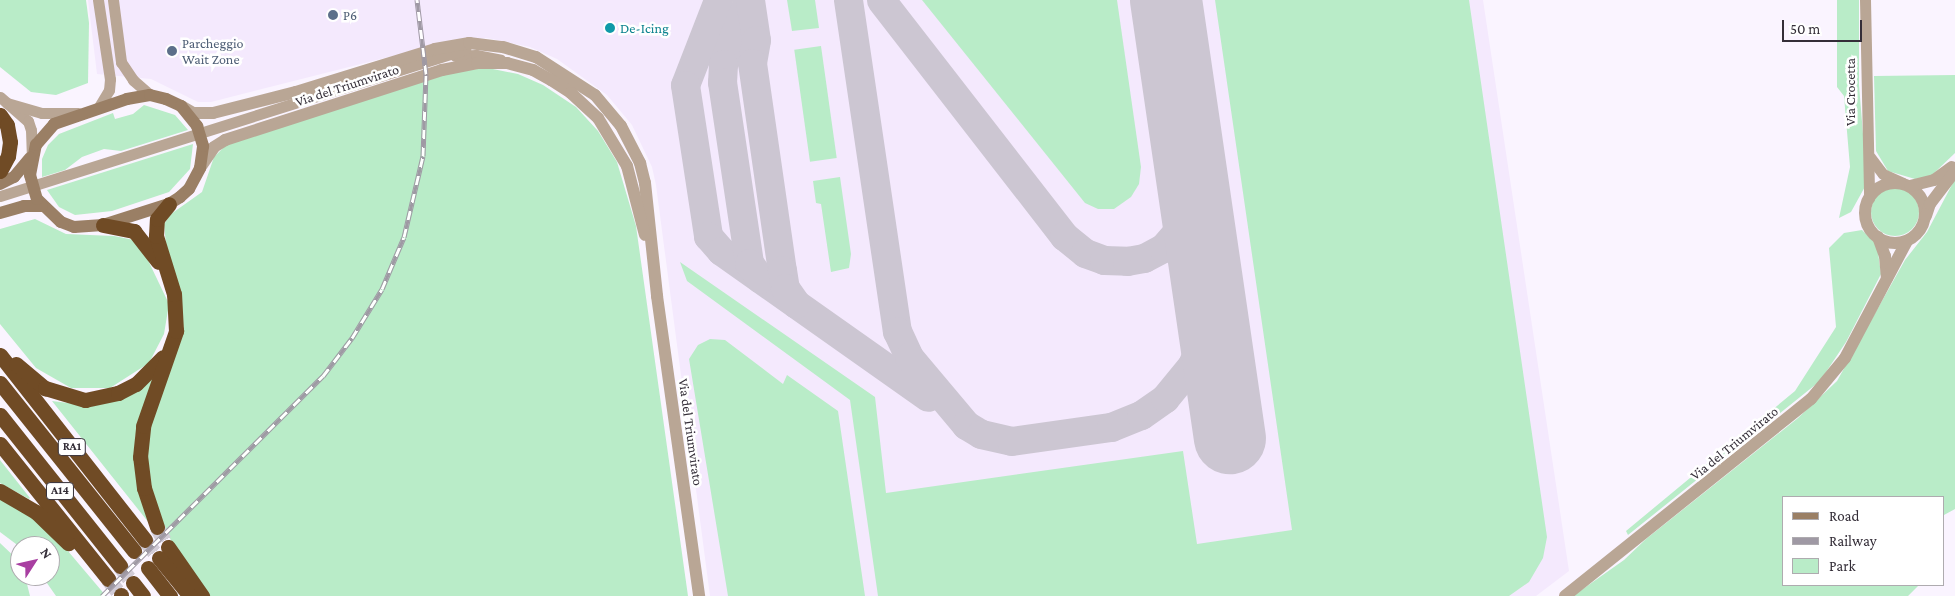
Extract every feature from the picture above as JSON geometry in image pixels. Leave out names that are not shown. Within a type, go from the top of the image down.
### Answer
[{"type":"highway","points":[[0,171],[8,156],[10,142],[2,105]]},
{"type":"highway","points":[[157,527],[144,488],[140,457],[143,426],[170,348],[177,320],[172,286],[156,236],[157,219],[169,204]]},
{"type":"highway","points":[[103,225],[126,227],[143,238],[172,286]]},
{"type":"highway","points":[[0,346],[45,388],[85,400],[118,393],[136,384],[170,348]]},
{"type":"highway","name":"RA1","points":[[0,355],[145,540]]},
{"type":"highway","name":"A14","points":[[0,383],[134,551]]},
{"type":"highway","name":"A14","points":[[0,415],[120,566]]},
{"type":"highway","points":[[0,444],[105,582],[45,520],[23,502],[0,491]]},
{"type":"highway","points":[[190,596],[163,552],[202,596]]},
{"type":"highway","points":[[148,568],[170,596]]},
{"type":"highway","points":[[133,583],[143,596]]},
{"type":"main road","points":[[0,184],[14,177],[32,156],[48,129],[84,112],[150,96]]},
{"type":"main road","name":"Via del Triumvirato","points":[[39,203],[61,222],[74,227],[103,225],[169,204],[189,189],[200,168],[202,146],[197,126],[181,106],[150,96]]},
{"type":"main road","points":[[0,213],[39,203],[30,175],[32,156]]},
{"type":"street","points":[[98,0],[110,79],[108,90],[98,108]]},
{"type":"street","name":"Via del Triumvirato","points":[[113,0],[122,62],[133,80],[150,96]]},
{"type":"street","name":"Via Crocetta","points":[[1864,0],[1865,129],[1868,154],[1869,198]]},
{"type":"street","name":"Via del Triumvirato","points":[[181,106],[193,113],[213,113],[296,92],[450,45],[494,46],[536,58],[569,76],[595,95],[621,126],[640,162],[645,183],[654,272],[699,596]]},
{"type":"street","name":"Via del Triumvirato","points":[[0,196],[462,50],[494,46]]},
{"type":"street","name":"Via del Triumvirato","points":[[429,61],[476,55],[517,65],[571,93],[598,118],[627,166],[654,272]]},
{"type":"street","name":"Via del Triumvirato","points":[[200,168],[214,147],[225,140],[279,122],[450,69],[477,63],[517,65]]},
{"type":"street","points":[[2,105],[42,113],[84,112]]},
{"type":"street","points":[[2,105],[30,126],[32,156]]},
{"type":"street","points":[[1868,154],[1883,174],[1906,185],[1923,200],[1925,218]]},
{"type":"street","points":[[1886,282],[1885,256],[1878,237],[1865,216],[1869,198],[1887,183],[1906,185],[1934,180],[1955,163]]},
{"type":"street","points":[[1878,237],[1892,243],[1907,241],[1919,232],[1930,204],[1955,171]]},
{"type":"street","name":"Via del Triumvirato","points":[[1565,596],[1811,399],[1845,358],[1907,241]]},
{"type":"shaded area","points":[[88,0],[1483,0],[1569,571],[1536,596],[710,596],[656,185],[652,167],[632,125],[607,95],[557,59],[530,47],[487,38],[444,43],[211,102],[198,102],[151,79],[97,74]]},
{"type":"green space","points":[[0,0],[86,0],[89,23],[88,83],[56,95],[31,92],[0,67]]},
{"type":"green space","points":[[787,0],[815,0],[819,28],[792,31]]},
{"type":"green space","points":[[922,0],[1117,0],[1141,167],[1139,184],[1131,197],[1114,209],[1098,209],[1085,203]]},
{"type":"green space","points":[[1215,0],[1469,0],[1547,537],[1543,558],[1529,582],[1509,596],[878,596],[850,400],[687,281],[680,262],[875,397],[886,493],[1183,451],[1197,544],[1292,530]]},
{"type":"green space","points":[[1837,0],[1859,0],[1859,85],[1867,183],[1851,212],[1839,218],[1850,167],[1844,96],[1837,87]]},
{"type":"green space","points":[[821,46],[837,158],[810,162],[794,50]]},
{"type":"green space","points":[[488,68],[518,74],[543,85],[576,107],[598,131],[617,162],[636,226],[688,596],[208,596],[173,545],[152,498],[146,466],[148,432],[176,348],[164,224],[171,214],[202,192],[214,157],[229,142],[457,71]]},
{"type":"green space","points":[[1955,75],[1955,153],[1930,177],[1915,179],[1888,171],[1876,151],[1874,76]]},
{"type":"green space","points":[[144,105],[175,115],[188,130],[121,151],[104,149],[82,157],[65,170],[42,177],[42,159],[48,145],[59,134],[113,113],[115,119],[133,114]]},
{"type":"green space","points":[[193,144],[190,169],[169,192],[112,211],[75,215],[59,207],[47,190]]},
{"type":"green space","points":[[840,177],[851,254],[849,268],[831,272],[821,204],[816,203],[813,181]]},
{"type":"green space","points":[[1955,179],[1955,509],[1945,514],[1945,496],[1782,496],[1782,586],[1918,586],[1908,596],[1573,596],[1624,560],[1646,539],[1798,418],[1837,381],[1905,260],[1927,232]]},
{"type":"green space","points":[[1895,188],[1904,190],[1912,195],[1917,203],[1919,212],[1917,221],[1912,229],[1904,234],[1895,236],[1886,234],[1878,229],[1873,221],[1871,212],[1873,203],[1878,195],[1886,190]]},
{"type":"green space","points":[[35,219],[66,234],[114,236],[134,240],[146,256],[169,304],[164,334],[149,363],[110,388],[71,388],[36,368],[0,324],[0,229]]},
{"type":"green space","points":[[1862,230],[1877,245],[1881,274],[1846,342],[1820,381],[1628,535],[1626,531],[1795,391],[1836,327],[1829,248],[1844,233]]},
{"type":"green space","points":[[710,339],[725,340],[783,384],[787,375],[838,411],[865,596],[728,596],[689,359],[698,345]]},
{"type":"green space","points":[[155,377],[135,437],[149,523],[52,401],[92,406]]},
{"type":"green space","points":[[0,460],[30,498],[29,499],[0,483]]},
{"type":"green space","points":[[0,498],[20,508],[53,536],[10,536],[10,540],[0,532]]},
{"type":"green space","points":[[60,542],[106,596],[56,596],[49,586],[60,586]]},
{"type":"green space","points":[[0,543],[10,552],[10,586],[28,586],[30,596],[0,596]]},
{"type":"taxiway","points":[[718,0],[685,85],[708,236],[721,251],[928,397]]},
{"type":"taxiway","points":[[748,0],[723,64],[722,82],[749,263],[760,278]]},
{"type":"taxiway","points":[[750,0],[756,40],[752,63],[782,270],[785,288],[796,304]]},
{"type":"taxiway","points":[[848,0],[897,331],[909,357],[966,425],[981,434],[1011,441],[1111,427],[1141,415],[1165,398],[1192,365],[1204,335],[1209,293]]},
{"type":"taxiway","points":[[881,0],[1064,236],[1085,253],[1104,260],[1127,261],[1144,258],[1163,248],[1188,219],[1194,199],[1193,186]]},
{"type":"runway","points":[[1166,0],[1230,438]]},
{"type":"tunnel","points":[[157,527],[168,547]]},
{"type":"tunnel","points":[[145,540],[159,558]]},
{"type":"tunnel","points":[[120,566],[133,583]]},
{"type":"tunnel","points":[[108,579],[121,595]]},
{"type":"railway","points":[[102,596],[323,376],[352,338],[382,289],[404,237],[423,156],[426,74],[417,0]]},
{"type":"place","name":"P6","points":[[333,15]]},
{"type":"place","name":"De-Icing","points":[[610,28]]},
{"type":"place","name":"Parcheggio Wait Zone","points":[[172,51]]}]
